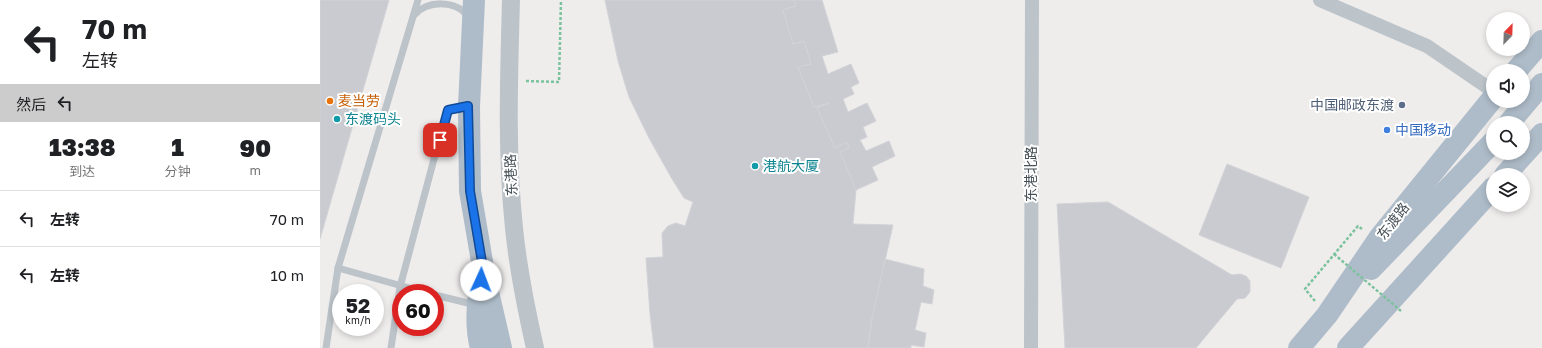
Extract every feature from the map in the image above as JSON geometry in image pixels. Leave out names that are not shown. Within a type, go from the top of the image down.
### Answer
[{"type":"main road","points":[[474,0],[468,106],[470,191],[483,268],[501,348]]},
{"type":"main road","points":[[1522,64],[1542,41]]},
{"type":"main road","points":[[1515,116],[1542,84]]},
{"type":"main road","name":"东渡路","points":[[1299,348],[1326,315],[1380,237],[1486,107]]},
{"type":"main road","points":[[1511,168],[1542,134]]},
{"type":"main road","points":[[1326,315],[1486,149]]},
{"type":"main road","points":[[1348,348],[1486,196]]},
{"type":"main road","points":[[476,344],[477,305],[483,268]]},
{"type":"street","name":"东港路","points":[[510,0],[509,156],[514,228],[523,290],[535,348]]},
{"type":"street","name":"东港北路","points":[[1031,348],[1032,0]]},
{"type":"street","points":[[1320,0],[1427,46],[1486,86]]},
{"type":"lane","points":[[326,348],[338,268],[418,0]]},
{"type":"lane","points":[[412,17],[419,10],[427,7],[440,4],[451,4],[463,9],[473,23]]},
{"type":"lane","points":[[401,284],[448,110],[468,106]]},
{"type":"lane","points":[[338,268],[393,284]]},
{"type":"lane","points":[[444,297],[477,305]]},
{"type":"lane","points":[[391,348],[393,336]]},
{"type":"path","points":[[509,80],[559,82],[561,0]]},
{"type":"path","points":[[1305,289],[1358,226]]},
{"type":"path","points":[[1334,254],[1401,311]]},
{"type":"building","name":"东渡码头","points":[[320,0],[389,0],[320,239]]},
{"type":"building","name":"港航大厦","points":[[605,0],[794,0],[796,6],[783,10],[793,44],[804,41],[811,64],[798,67],[814,107],[829,103],[817,108],[835,148],[847,142],[849,148],[840,152],[856,190],[853,224],[893,225],[872,319],[868,348],[654,348],[646,258],[663,257],[662,233],[668,226],[676,223],[685,226],[693,202],[684,198],[672,179],[649,138],[629,97],[618,61]]},
{"type":"building","points":[[794,0],[822,0],[838,52],[822,56],[828,74],[851,64],[859,83],[851,87],[854,94],[843,99],[848,112],[867,103],[876,121],[863,127],[867,137],[860,140],[866,151],[889,141],[895,156],[872,167],[878,180],[856,190],[840,152],[849,148],[847,142],[835,148],[817,108],[829,103],[814,107],[798,67],[811,64],[804,41],[793,44],[783,10],[796,6]]},
{"type":"building","points":[[1227,164],[1309,197],[1281,268],[1199,235]]},
{"type":"building","points":[[1108,202],[1232,275],[1240,274],[1246,276],[1250,281],[1250,292],[1245,298],[1237,299],[1196,348],[1065,348],[1057,204]]},
{"type":"building","points":[[885,259],[924,269],[923,286],[934,290],[932,304],[921,302],[915,330],[926,333],[924,347],[911,345],[911,348],[868,348],[872,319]]},
{"type":"place","name":"麦当劳","points":[[330,101]]},
{"type":"place","name":"中国邮政东渡","points":[[1402,105]]},
{"type":"place","name":"东渡码头","points":[[337,119]]},
{"type":"place","name":"中国移动","points":[[1387,130]]},
{"type":"place","name":"港航大厦","points":[[755,166]]},
{"type":"route","points":[[440,140],[448,110],[468,106],[470,191],[483,268],[481,280]]}]
